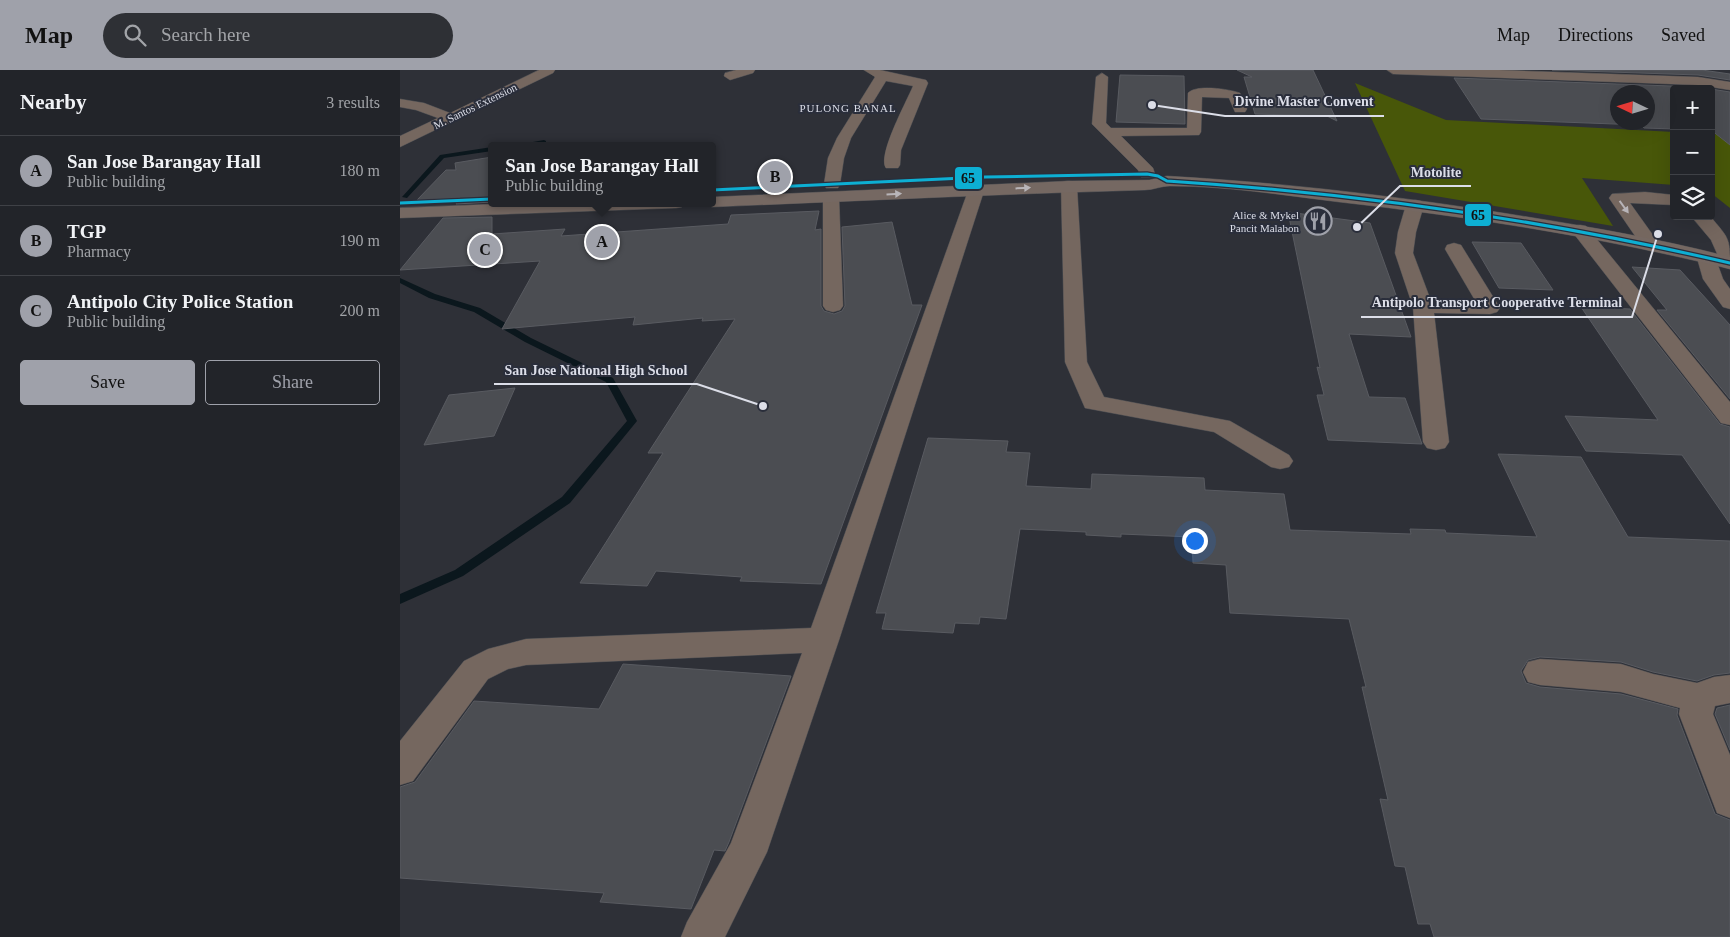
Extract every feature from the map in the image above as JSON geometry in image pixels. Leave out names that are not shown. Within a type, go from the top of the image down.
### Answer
[{"type":"main road","points":[[716,202],[985,177],[1147,174],[1158,176],[1167,181]]},
{"type":"main road","points":[[716,190],[976,190],[1149,185],[1167,181],[1238,184],[1415,206],[1580,230],[1651,244],[1730,263]]},
{"type":"main road","points":[[400,203],[488,199]]},
{"type":"main road","points":[[400,213],[566,207]]},
{"type":"street","name":"M. Santos Extension","points":[[400,142],[549,70]]},
{"type":"street","points":[[730,76],[749,70]]},
{"type":"street","points":[[1393,70],[1621,74],[1653,80],[1730,86]]},
{"type":"street","points":[[833,306],[832,191],[836,158],[876,73],[921,83],[894,150],[892,165]]},
{"type":"street","points":[[1102,77],[1099,124],[1145,168],[1147,174]]},
{"type":"street","points":[[1653,80],[1667,92]]},
{"type":"street","points":[[1709,83],[1730,99]]},
{"type":"street","points":[[1107,132],[1194,132],[1195,93],[1235,96],[1240,109]]},
{"type":"street","points":[[400,103],[419,106],[451,118]]},
{"type":"street","points":[[1069,186],[1076,362],[1094,403],[1221,426],[1280,462]]},
{"type":"street","points":[[702,937],[747,852],[823,640],[976,190]]},
{"type":"street","points":[[1651,244],[1618,198],[1645,197],[1670,200]]},
{"type":"street","points":[[1415,206],[1406,232],[1404,253],[1423,307],[1436,442]]},
{"type":"street","points":[[1703,220],[1720,239],[1730,263]]},
{"type":"street","points":[[1580,230],[1730,418]]},
{"type":"street","points":[[1423,307],[1490,308],[1454,249]]},
{"type":"street","points":[[1706,258],[1713,279],[1730,303]]},
{"type":"street","points":[[400,769],[476,670],[500,658],[526,652],[823,640]]},
{"type":"street","points":[[1540,672],[1622,678],[1653,688],[1715,693]]},
{"type":"street","points":[[1715,693],[1696,714],[1730,801]]},
{"type":"green space","points":[[1355,83],[1446,120],[1670,132],[1670,185],[1582,178],[1613,226],[1405,191]]},
{"type":"green space","points":[[1715,134],[1730,135],[1730,208],[1715,196]]},
{"type":"building","points":[[1237,70],[1313,70],[1337,121],[1327,116],[1255,114],[1244,77],[1252,77]]},
{"type":"building","points":[[1552,70],[1702,70],[1730,74],[1730,80],[1698,75]]},
{"type":"building","points":[[1120,75],[1184,76],[1185,124],[1116,122]]},
{"type":"building","points":[[1454,78],[1644,85],[1610,85],[1610,124],[1481,119]]},
{"type":"building","points":[[1655,85],[1670,86],[1670,129],[1655,128]]},
{"type":"building","points":[[1715,90],[1730,92],[1730,145],[1715,133]]},
{"type":"building","points":[[488,158],[488,202],[456,204],[460,198],[417,200],[446,170],[456,170],[455,163]]},
{"type":"building","points":[[819,211],[815,230],[821,229],[821,306],[824,311],[834,314],[842,311],[845,306],[842,227],[892,222],[912,305],[922,305],[821,584],[740,581],[742,577],[656,571],[647,586],[580,583],[663,453],[648,453],[735,319],[702,321],[703,318],[633,325],[635,317],[502,329],[540,261],[400,270],[443,218],[492,217],[492,234],[565,229],[561,236],[728,224],[731,215]]},
{"type":"building","points":[[1288,212],[1370,223],[1411,337],[1349,334],[1369,397],[1405,398],[1422,444],[1328,440],[1317,395],[1324,395],[1317,367],[1320,368]]},
{"type":"building","points":[[1472,242],[1521,243],[1553,290],[1499,288]]},
{"type":"building","points":[[1632,267],[1680,270],[1730,325],[1730,399],[1657,310],[1667,310]]},
{"type":"building","points":[[1581,307],[1630,309],[1720,424],[1730,427],[1730,524],[1682,455],[1586,451],[1565,416],[1658,420]]},
{"type":"building","points":[[515,388],[494,436],[424,445],[449,395]]},
{"type":"building","points":[[928,438],[1008,441],[1006,452],[1030,453],[1026,486],[1091,489],[1092,474],[1204,478],[1205,490],[1284,494],[1290,530],[1411,534],[1410,529],[1445,530],[1446,533],[1537,537],[1498,454],[1581,457],[1628,537],[1730,541],[1730,673],[1714,675],[1697,681],[1653,672],[1621,662],[1540,657],[1528,660],[1521,671],[1526,683],[1540,687],[1621,694],[1678,709],[1677,715],[1715,814],[1730,820],[1730,937],[1434,937],[1430,924],[1418,924],[1405,867],[1395,866],[1380,799],[1388,800],[1362,687],[1366,687],[1349,619],[1230,613],[1226,565],[1193,563],[1192,537],[1121,534],[1121,537],[1086,535],[1086,532],[1020,529],[1006,619],[980,617],[979,624],[955,623],[953,633],[882,629],[886,613],[876,613]]},
{"type":"building","points":[[623,664],[791,676],[729,842],[725,851],[714,850],[691,909],[600,902],[604,893],[400,878],[400,787],[415,782],[474,701],[599,709]]},
{"type":"building","points":[[1730,705],[1730,750],[1715,714],[1717,708]]},
{"type":"waterway","points":[[405,197],[442,156],[488,150]]},
{"type":"waterway","points":[[400,280],[432,296],[477,310],[528,340],[610,380],[632,421],[566,500],[459,573],[400,599]]},
{"type":"transit line","name":"65","points":[[716,190],[985,177],[1147,174],[1158,176],[1167,181],[1317,194],[1504,219],[1595,234],[1730,263]]},
{"type":"transit line","name":"65","points":[[400,203],[488,199]]},
{"type":"place","name":"Divine Master Convent","points":[[1152,105]]},
{"type":"place","name":"TGP","points":[[775,177]]},
{"type":"place","name":"Alice & Mykel Pancit Malabon","points":[[1318,221]]},
{"type":"place","name":"Motolite","points":[[1357,227]]},
{"type":"place","name":"Antipolo Transport Cooperative Terminal","points":[[1658,234]]},
{"type":"place","name":"San Jose Barangay Hall","points":[[602,242]]},
{"type":"place","name":"Antipolo City Police Station","points":[[485,250]]},
{"type":"place","name":"San Jose National High School","points":[[763,406]]},
{"type":"district","name":"PULONG BANAL","points":[[848,108]]}]
